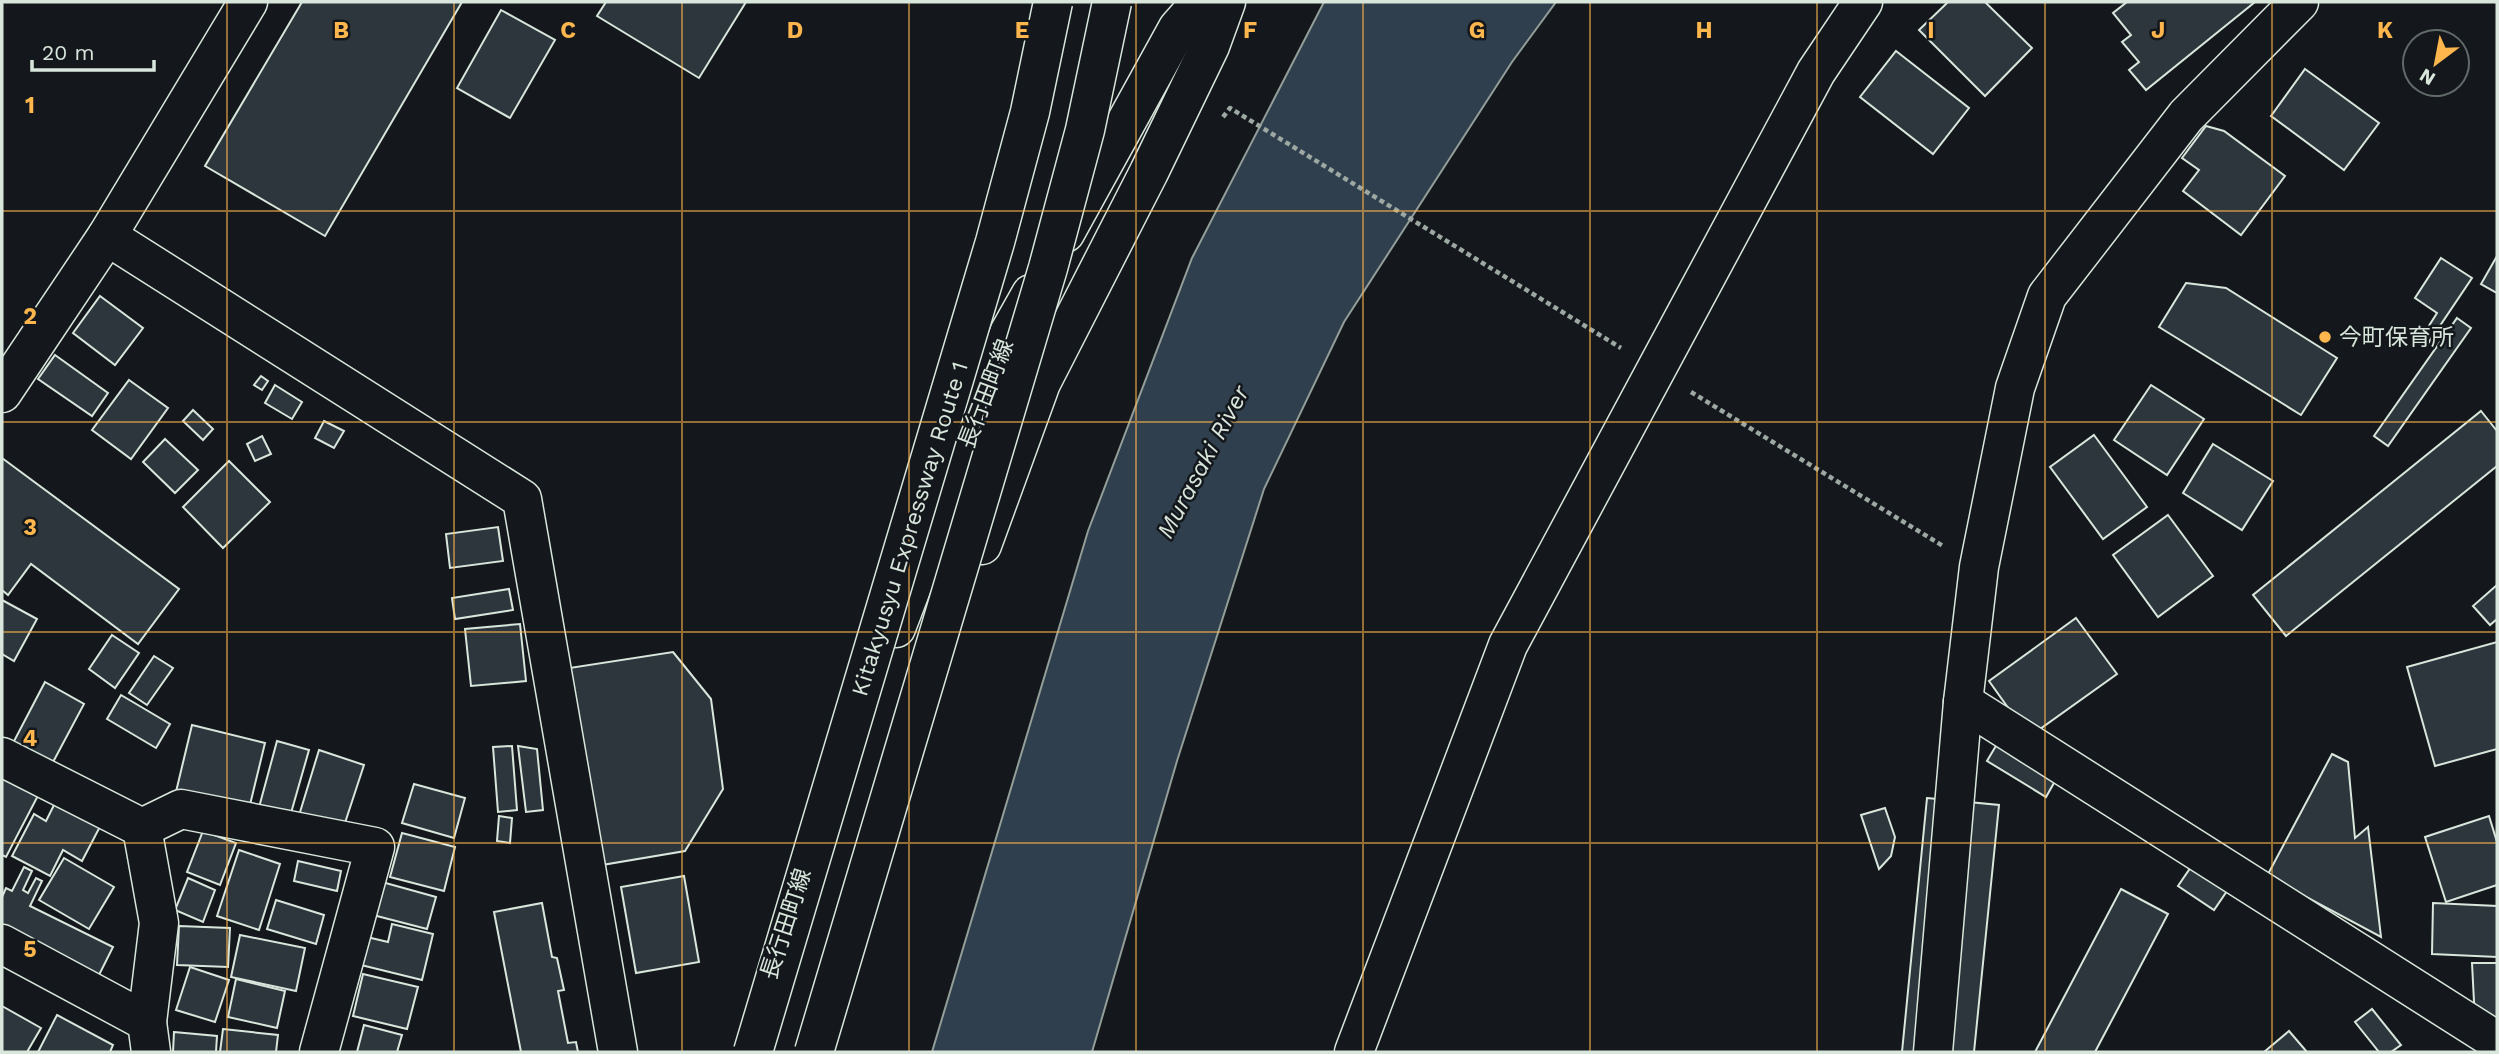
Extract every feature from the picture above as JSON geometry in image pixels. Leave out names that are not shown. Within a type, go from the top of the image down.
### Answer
[{"type":"main road","points":[[2,393],[107,236],[248,2]]},
{"type":"main road","name":"Kitakyusyu Expressway Route 1","points":[[751,1052],[995,242],[1030,112],[1053,2]]},
{"type":"main road","points":[[814,1052],[1048,268],[1085,130],[1112,2]]},
{"type":"main road","name":"長行田町線","points":[[751,1052],[784,916],[1009,333],[1178,29],[1201,2]]},
{"type":"main road","name":"長行田町線","points":[[814,1052],[854,894],[1041,383],[1155,160],[1210,46],[1226,2]]},
{"type":"main road","points":[[1354,1052],[1508,645],[1816,72],[1863,2]]},
{"type":"main road","points":[[1933,1052],[1963,702],[1979,568],[2015,388],[2047,296],[2186,116],[2300,2]]},
{"type":"main road","points":[[107,236],[522,499],[618,1052]]},
{"type":"main road","points":[[1963,702],[2497,1041]]},
{"type":"main road","points":[[2,757],[142,828]]},
{"type":"main road","points":[[142,828],[181,809],[374,846],[319,1052]]},
{"type":"main road","points":[[2,944],[149,1037],[159,923],[142,828]]},
{"type":"path","points":[[1230,108],[1622,348]]},
{"type":"path","points":[[1654,369],[1979,568]]},
{"type":"water","name":"Murasaki River","points":[[1324,2],[1556,2],[1512,62],[1344,322],[1264,489],[1177,761],[1092,1052],[932,1052],[1088,531],[1192,258]]},
{"type":"building","points":[[302,2],[462,2],[325,236],[205,166]]},
{"type":"building","points":[[606,2],[746,2],[699,78],[597,16]]},
{"type":"building","points":[[1948,2],[1985,2],[2032,48],[1985,96],[1919,30]]},
{"type":"building","points":[[2127,2],[2255,2],[2146,90],[2129,70],[2139,62],[2122,42],[2131,35],[2113,13]]},
{"type":"building","points":[[501,10],[555,40],[510,118],[457,88]]},
{"type":"building","points":[[1896,51],[1969,108],[1933,154],[1860,97]]},
{"type":"building","points":[[2305,69],[2379,123],[2344,170],[2271,116]]},
{"type":"building","points":[[2206,126],[2224,131],[2285,176],[2241,235],[2183,191],[2199,170],[2182,158]]},
{"type":"building","points":[[2497,256],[2497,293],[2481,284]]},
{"type":"building","points":[[2441,258],[2472,278],[2427,345],[2420,340],[2437,313],[2415,298]]},
{"type":"building","points":[[2186,283],[2226,288],[2337,358],[2301,415],[2159,327]]},
{"type":"building","points":[[100,296],[143,328],[115,365],[73,333]]},
{"type":"building","points":[[2457,318],[2471,328],[2388,446],[2374,436]]},
{"type":"building","points":[[55,355],[108,393],[92,416],[38,379]]},
{"type":"building","points":[[261,376],[268,381],[262,390],[254,385]]},
{"type":"building","points":[[129,380],[168,408],[131,459],[92,430]]},
{"type":"building","points":[[275,385],[302,402],[292,419],[265,403]]},
{"type":"building","points":[[2151,385],[2204,419],[2167,475],[2114,440]]},
{"type":"building","points":[[193,410],[213,429],[203,440],[183,421]]},
{"type":"building","points":[[2481,411],[2497,431],[2497,466],[2286,636],[2253,595]]},
{"type":"building","points":[[324,421],[344,431],[334,448],[315,438]]},
{"type":"building","points":[[2094,435],[2147,507],[2103,539],[2050,467]]},
{"type":"building","points":[[262,436],[271,454],[255,461],[247,444]]},
{"type":"building","points":[[165,439],[198,470],[175,493],[143,462]]},
{"type":"building","points":[[2213,444],[2273,481],[2242,530],[2183,493]]},
{"type":"building","points":[[2,458],[179,589],[138,644],[31,564],[8,595],[2,590]]},
{"type":"building","points":[[229,461],[270,502],[223,548],[183,507]]},
{"type":"building","points":[[2168,515],[2213,576],[2158,617],[2113,555]]},
{"type":"building","points":[[498,527],[503,561],[450,568],[446,534]]},
{"type":"building","points":[[2497,585],[2497,619],[2490,625],[2473,606]]},
{"type":"building","points":[[509,589],[513,610],[455,619],[452,598]]},
{"type":"building","points":[[2,600],[37,619],[14,661],[2,654]]},
{"type":"building","points":[[2076,618],[2117,674],[2029,737],[1989,681]]},
{"type":"building","points":[[520,624],[526,681],[471,686],[465,629]]},
{"type":"building","points":[[112,635],[139,653],[115,688],[89,669]]},
{"type":"building","points":[[2497,642],[2497,749],[2435,766],[2407,667]]},
{"type":"building","points":[[673,652],[711,699],[723,789],[685,851],[596,866],[563,669]]},
{"type":"building","points":[[154,656],[173,668],[147,705],[129,693]]},
{"type":"building","points":[[45,682],[84,704],[52,764],[13,743]]},
{"type":"building","points":[[121,695],[170,724],[156,748],[107,719]]},
{"type":"building","points":[[192,725],[265,743],[248,813],[175,796]]},
{"type":"building","points":[[2000,739],[2059,774],[2046,797],[1987,761]]},
{"type":"building","points":[[277,741],[309,750],[289,820],[258,811]]},
{"type":"building","points":[[512,746],[517,810],[498,812],[493,747]]},
{"type":"building","points":[[518,746],[537,749],[543,810],[526,812]]},
{"type":"building","points":[[319,750],[364,765],[341,835],[297,822]]},
{"type":"building","points":[[2332,754],[2348,762],[2355,838],[2368,827],[2381,937],[2267,876]]},
{"type":"building","points":[[2,767],[42,788],[6,857],[2,855]]},
{"type":"building","points":[[414,784],[465,798],[454,838],[402,823]]},
{"type":"building","points":[[59,795],[104,819],[82,861],[63,850],[50,876],[12,856],[34,814],[46,821]]},
{"type":"building","points":[[1927,798],[1999,805],[1974,1052],[1902,1052]]},
{"type":"building","points":[[1885,808],[1895,837],[1891,856],[1879,869],[1861,815]]},
{"type":"building","points":[[499,816],[512,818],[510,843],[497,841]]},
{"type":"building","points":[[2489,816],[2497,842],[2497,885],[2446,902],[2425,837]]},
{"type":"building","points":[[203,831],[236,843],[220,885],[187,872]]},
{"type":"building","points":[[402,833],[455,847],[444,891],[390,877]]},
{"type":"building","points":[[239,850],[280,864],[259,930],[217,916]]},
{"type":"building","points":[[64,858],[114,887],[89,929],[39,900]]},
{"type":"building","points":[[298,861],[341,871],[337,891],[294,881]]},
{"type":"building","points":[[24,867],[32,871],[23,890],[28,893],[36,878],[42,881],[30,906],[113,947],[96,981],[2,935],[2,897],[6,888],[12,891]]},
{"type":"building","points":[[2191,867],[2227,891],[2214,910],[2178,886]]},
{"type":"building","points":[[684,876],[699,962],[636,973],[621,887]]},
{"type":"building","points":[[188,878],[215,890],[203,922],[175,910]]},
{"type":"building","points":[[382,882],[436,897],[427,929],[373,915]]},
{"type":"building","points":[[2121,889],[2168,914],[2095,1052],[2035,1052]]},
{"type":"building","points":[[276,900],[324,915],[316,944],[267,929]]},
{"type":"building","points":[[542,903],[552,957],[557,958],[564,990],[558,991],[568,1043],[576,1042],[578,1052],[521,1052],[494,912]]},
{"type":"building","points":[[2433,903],[2497,906],[2497,957],[2432,954]]},
{"type":"building","points":[[392,924],[433,934],[422,980],[361,965],[367,937],[388,942]]},
{"type":"building","points":[[179,926],[230,928],[228,967],[177,965]]},
{"type":"building","points":[[240,935],[305,948],[296,991],[231,977]]},
{"type":"building","points":[[2472,963],[2497,963],[2497,1020],[2475,1021]]},
{"type":"building","points":[[190,967],[229,980],[215,1022],[176,1010]]},
{"type":"building","points":[[363,974],[418,987],[407,1029],[353,1016]]},
{"type":"building","points":[[236,979],[285,991],[277,1028],[228,1017]]},
{"type":"building","points":[[2,1006],[41,1028],[27,1052],[2,1052]]},
{"type":"building","points":[[2372,1009],[2401,1045],[2391,1052],[2379,1052],[2355,1022]]},
{"type":"building","points":[[57,1015],[113,1045],[110,1052],[38,1052]]},
{"type":"building","points":[[364,1025],[402,1035],[397,1052],[357,1052]]},
{"type":"building","points":[[223,1029],[278,1035],[276,1052],[220,1052]]},
{"type":"building","points":[[2289,1031],[2307,1052],[2264,1052]]},
{"type":"building","points":[[174,1032],[217,1036],[216,1052],[173,1052]]},
{"type":"place","name":"今町保育所","points":[[2325,337]]}]
